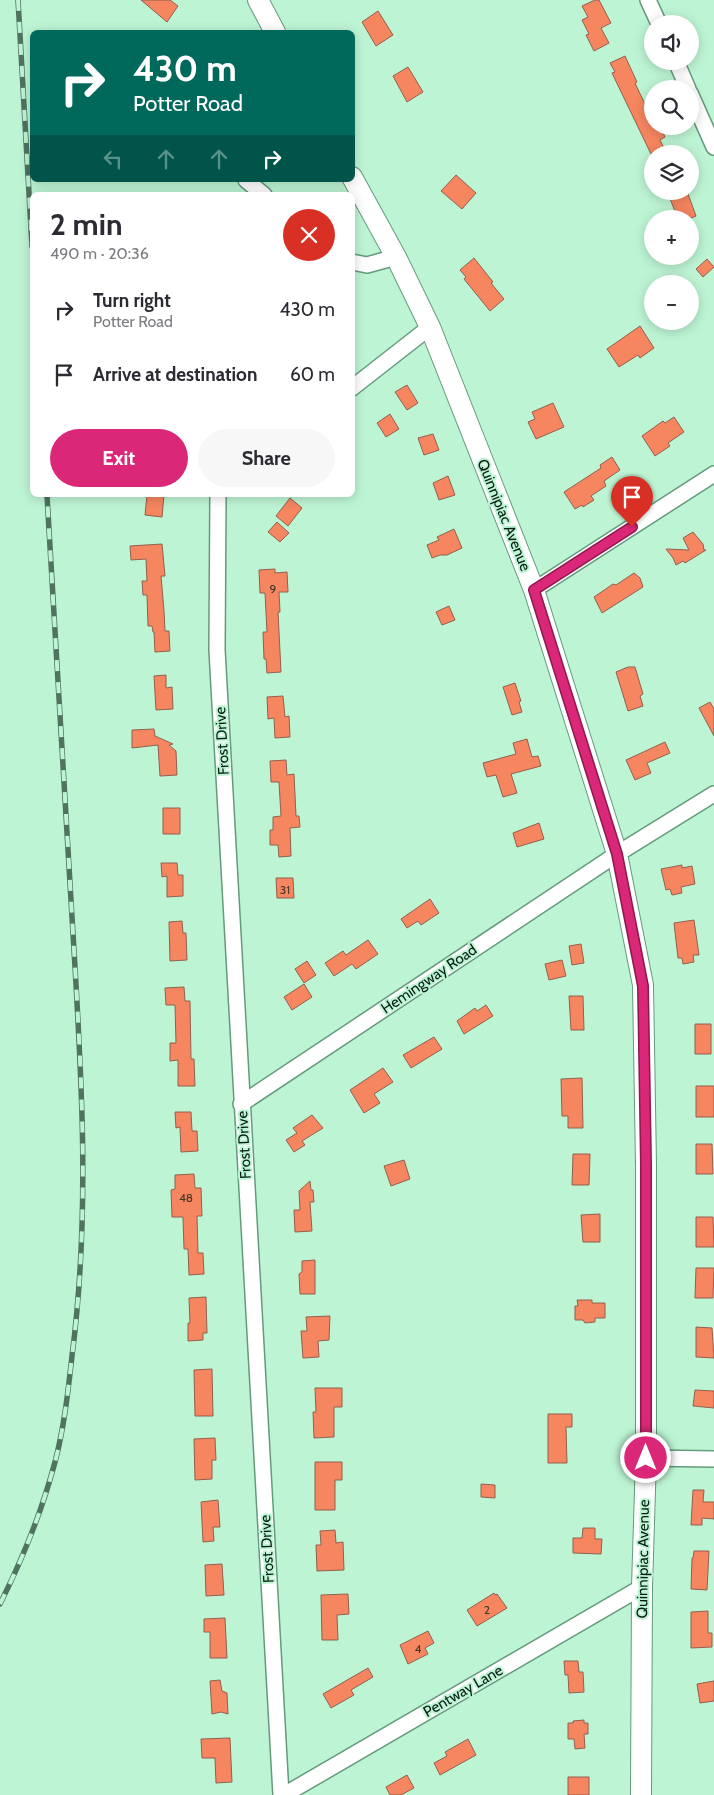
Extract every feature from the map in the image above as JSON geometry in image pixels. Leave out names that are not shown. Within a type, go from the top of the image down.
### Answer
[{"type":"main road","points":[[258,0],[274,30]]},
{"type":"main road","name":"Quinnipiac Avenue","points":[[355,182],[396,257],[430,327],[534,590],[617,854],[643,986],[646,1165],[646,1458],[642,1587],[641,1795]]},
{"type":"street","points":[[648,0],[655,15]]},
{"type":"street","points":[[699,113],[714,146]]},
{"type":"street","points":[[248,182],[260,192]]},
{"type":"street","points":[[355,263],[367,265],[396,257]]},
{"type":"street","points":[[355,386],[430,327]]},
{"type":"street","points":[[534,590],[714,474]]},
{"type":"street","name":"Frost Drive","points":[[218,497],[217,650],[241,1104],[282,1795]]},
{"type":"street","name":"Hemingway Road","points":[[241,1104],[617,854],[714,794]]},
{"type":"street","points":[[646,1458],[714,1459]]},
{"type":"street","name":"Pentway Lane","points":[[282,1795],[642,1587]]},
{"type":"building","points":[[141,0],[170,0],[178,6],[167,22]]},
{"type":"building","points":[[599,0],[611,23],[601,28],[609,43],[594,51],[586,35],[589,34],[582,20],[588,17],[582,6]]},
{"type":"building","points":[[378,11],[393,35],[376,46],[362,22]]},
{"type":"building","points":[[625,56],[644,102],[644,135],[664,135],[665,137],[660,140],[662,145],[647,145],[612,73],[615,72],[610,63]]},
{"type":"building","points":[[408,67],[423,92],[407,102],[393,76]]},
{"type":"building","points":[[456,175],[476,193],[462,209],[441,191]]},
{"type":"building","points":[[671,200],[690,200],[694,210],[674,210]]},
{"type":"building","points":[[474,258],[504,299],[490,311],[464,279],[466,277],[460,270]]},
{"type":"building","points":[[707,259],[714,267],[703,277],[696,269]]},
{"type":"building","points":[[640,326],[654,348],[640,358],[638,355],[619,367],[607,349]]},
{"type":"building","points":[[407,385],[418,403],[407,410],[395,392]]},
{"type":"building","points":[[553,403],[564,427],[536,439],[528,422],[535,419],[532,412]]},
{"type":"building","points":[[390,414],[399,429],[386,437],[377,423]]},
{"type":"building","points":[[674,417],[684,432],[668,443],[670,446],[655,456],[642,436],[663,421],[665,423]]},
{"type":"building","points":[[433,434],[439,450],[424,455],[418,438]]},
{"type":"building","points":[[612,457],[620,470],[604,481],[606,486],[591,496],[594,500],[583,507],[582,505],[575,509],[564,492],[601,468],[600,465]]},
{"type":"building","points":[[448,476],[455,495],[439,500],[433,483]]},
{"type":"building","points":[[147,497],[164,497],[162,517],[145,515]]},
{"type":"building","points":[[290,498],[302,508],[288,526],[276,516]]},
{"type":"building","points":[[277,522],[289,533],[280,542],[268,532]]},
{"type":"building","points":[[454,529],[462,548],[447,555],[432,558],[427,545],[439,540],[437,537]]},
{"type":"building","points":[[693,532],[703,544],[704,550],[706,550],[685,563],[683,561],[676,565],[666,549],[689,550],[683,538]]},
{"type":"building","points":[[162,544],[165,576],[161,576],[165,631],[169,631],[170,651],[155,652],[154,632],[152,626],[148,626],[147,595],[143,595],[142,581],[147,581],[146,559],[131,560],[130,546]]},
{"type":"building","points":[[275,569],[275,573],[287,572],[288,592],[279,592],[281,672],[267,673],[266,659],[264,659],[263,632],[267,632],[265,593],[260,593],[259,570]]},
{"type":"building","points":[[634,573],[640,578],[643,587],[602,613],[594,597]]},
{"type":"building","points":[[449,606],[455,620],[442,625],[436,612]]},
{"type":"building","points":[[628,667],[635,667],[643,694],[640,696],[643,706],[628,711],[616,672]]},
{"type":"building","points":[[166,675],[166,688],[172,687],[173,709],[156,710],[154,676]]},
{"type":"building","points":[[515,683],[521,701],[519,702],[522,712],[512,715],[503,687]]},
{"type":"building","points":[[283,696],[285,717],[289,716],[290,737],[275,738],[274,718],[268,719],[267,697]]},
{"type":"building","points":[[710,702],[714,709],[714,736],[699,708]]},
{"type":"building","points":[[154,729],[155,736],[173,744],[169,745],[176,751],[177,775],[160,776],[158,745],[132,748],[132,730]]},
{"type":"building","points":[[527,739],[532,757],[538,756],[541,766],[511,774],[517,793],[503,797],[496,775],[487,777],[483,763],[516,754],[513,743]]},
{"type":"building","points":[[665,742],[670,753],[647,763],[651,773],[635,780],[626,760]]},
{"type":"building","points":[[286,760],[287,775],[294,774],[296,816],[299,816],[300,827],[290,828],[291,856],[279,857],[278,845],[270,845],[270,830],[273,830],[273,817],[281,816],[279,782],[271,782],[270,761]]},
{"type":"building","points":[[163,808],[180,808],[180,834],[163,834]]},
{"type":"building","points":[[539,823],[544,839],[517,847],[513,833]]},
{"type":"building","points":[[161,863],[177,863],[178,875],[183,875],[183,896],[167,897],[167,876],[162,877]]},
{"type":"building","points":[[682,865],[682,868],[692,866],[695,884],[681,887],[682,893],[672,895],[670,889],[666,890],[661,869]]},
{"type":"building","points":[[276,878],[293,878],[294,898],[277,898]]},
{"type":"building","points":[[430,899],[439,913],[421,925],[418,921],[407,928],[401,919]]},
{"type":"building","points":[[694,920],[699,955],[693,955],[694,962],[683,964],[682,958],[678,958],[674,923]]},
{"type":"building","points":[[182,921],[183,933],[186,933],[187,960],[170,961],[169,922]]},
{"type":"building","points":[[368,940],[378,954],[356,969],[352,964],[334,976],[325,963],[343,951],[346,955]]},
{"type":"building","points":[[581,944],[584,963],[572,965],[569,946]]},
{"type":"building","points":[[562,960],[566,976],[549,980],[545,964]]},
{"type":"building","points":[[307,961],[316,975],[304,983],[295,969]]},
{"type":"building","points":[[304,984],[312,997],[292,1010],[284,997]]},
{"type":"building","points":[[184,987],[185,1001],[190,1001],[191,1059],[194,1059],[195,1086],[178,1086],[178,1060],[170,1061],[170,1043],[176,1043],[175,1005],[166,1005],[165,988]]},
{"type":"building","points":[[569,996],[583,996],[584,1030],[571,1030]]},
{"type":"building","points":[[486,1005],[493,1016],[464,1034],[457,1021],[475,1008],[477,1011]]},
{"type":"building","points":[[695,1024],[711,1024],[711,1054],[695,1054]]},
{"type":"building","points":[[434,1037],[442,1049],[411,1068],[403,1055]]},
{"type":"building","points":[[383,1068],[393,1082],[374,1094],[380,1103],[364,1113],[350,1090]]},
{"type":"building","points":[[582,1078],[583,1128],[568,1128],[568,1116],[562,1116],[561,1079]]},
{"type":"building","points":[[696,1086],[714,1086],[714,1117],[696,1117]]},
{"type":"building","points":[[175,1112],[191,1112],[192,1131],[197,1131],[198,1151],[181,1152],[180,1127],[176,1128]]},
{"type":"building","points":[[312,1115],[323,1128],[302,1141],[305,1145],[294,1152],[286,1140],[297,1133],[293,1128]]},
{"type":"building","points":[[696,1144],[712,1144],[713,1174],[696,1174]]},
{"type":"building","points":[[573,1154],[590,1154],[589,1185],[572,1185]]},
{"type":"building","points":[[404,1160],[410,1179],[391,1186],[384,1166]]},
{"type":"building","points":[[194,1174],[195,1188],[201,1188],[202,1216],[197,1216],[198,1253],[203,1253],[204,1274],[189,1275],[188,1249],[184,1249],[183,1217],[172,1217],[171,1190],[175,1189],[175,1175]]},
{"type":"building","points":[[310,1181],[314,1202],[310,1202],[312,1231],[295,1232],[294,1210],[300,1210],[299,1191]]},
{"type":"building","points":[[600,1214],[600,1242],[583,1242],[581,1215]]},
{"type":"building","points":[[696,1217],[713,1217],[714,1247],[696,1247]]},
{"type":"building","points":[[315,1260],[315,1294],[300,1294],[299,1274],[302,1272],[302,1261]]},
{"type":"building","points":[[696,1268],[714,1268],[713,1298],[695,1298]]},
{"type":"building","points":[[206,1297],[207,1333],[203,1333],[203,1340],[188,1341],[188,1323],[190,1323],[189,1298]]},
{"type":"building","points":[[577,1300],[592,1300],[592,1303],[605,1303],[605,1318],[595,1318],[595,1322],[585,1323],[583,1320],[575,1320],[575,1306],[578,1306]]},
{"type":"building","points":[[330,1316],[329,1340],[318,1341],[319,1357],[303,1358],[301,1331],[307,1331],[306,1317]]},
{"type":"building","points":[[696,1327],[712,1328],[714,1358],[696,1357]]},
{"type":"building","points":[[212,1369],[213,1416],[195,1416],[194,1370]]},
{"type":"building","points":[[315,1388],[342,1388],[342,1407],[334,1407],[334,1437],[314,1438],[313,1412],[316,1412]]},
{"type":"building","points":[[695,1390],[714,1391],[714,1408],[693,1406]]},
{"type":"building","points":[[548,1414],[572,1414],[572,1427],[566,1427],[567,1463],[548,1463]]},
{"type":"building","points":[[215,1438],[216,1460],[212,1460],[212,1479],[195,1480],[194,1439]]},
{"type":"building","points":[[315,1462],[342,1462],[342,1480],[335,1480],[335,1510],[315,1510]]},
{"type":"building","points":[[481,1484],[495,1485],[495,1498],[481,1497]]},
{"type":"building","points":[[693,1490],[704,1490],[703,1502],[714,1502],[714,1519],[702,1518],[702,1525],[691,1525]]},
{"type":"building","points":[[218,1500],[220,1527],[213,1527],[214,1541],[203,1542],[201,1502]]},
{"type":"building","points":[[583,1528],[595,1528],[595,1539],[602,1539],[601,1554],[573,1553],[573,1538],[582,1538]]},
{"type":"building","points":[[335,1530],[336,1543],[343,1542],[344,1570],[317,1571],[316,1545],[321,1545],[320,1531]]},
{"type":"building","points":[[694,1551],[709,1551],[707,1590],[691,1589]]},
{"type":"building","points":[[222,1564],[224,1595],[206,1596],[205,1565]]},
{"type":"building","points":[[494,1593],[495,1595],[497,1594],[507,1608],[477,1626],[467,1610]]},
{"type":"building","points":[[348,1594],[349,1614],[337,1615],[338,1640],[322,1640],[321,1595]]},
{"type":"building","points":[[708,1611],[708,1633],[712,1633],[712,1647],[691,1648],[691,1612]]},
{"type":"building","points":[[225,1618],[227,1658],[210,1658],[210,1632],[204,1632],[204,1619]]},
{"type":"building","points":[[428,1631],[434,1643],[425,1648],[428,1654],[408,1664],[400,1645]]},
{"type":"building","points":[[564,1661],[578,1661],[579,1672],[583,1672],[584,1692],[569,1693],[568,1675],[565,1675]]},
{"type":"building","points":[[368,1668],[373,1677],[351,1690],[354,1695],[331,1708],[323,1694]]},
{"type":"building","points":[[220,1680],[222,1691],[227,1693],[228,1714],[221,1712],[212,1714],[210,1681]]},
{"type":"building","points":[[714,1681],[714,1701],[700,1703],[697,1684]]},
{"type":"building","points":[[584,1720],[584,1723],[588,1723],[588,1734],[584,1734],[585,1748],[575,1749],[574,1739],[568,1739],[568,1723]]},
{"type":"building","points":[[230,1738],[232,1782],[216,1783],[215,1758],[202,1758],[201,1739]]},
{"type":"building","points":[[468,1739],[476,1755],[440,1775],[434,1763],[447,1756],[445,1752]]},
{"type":"building","points":[[407,1775],[414,1788],[401,1795],[390,1795],[386,1787]]},
{"type":"building","points":[[568,1777],[589,1777],[589,1795],[568,1795]]},
{"type":"railway","points":[[18,0],[30,211]]},
{"type":"railway","points":[[0,1604],[38,1516],[58,1449],[65,1410],[78,1301],[81,1246],[83,1192],[81,1082],[47,497]]},
{"type":"route","points":[[632,527],[534,590],[617,854],[643,986],[646,1165],[646,1458]]}]
